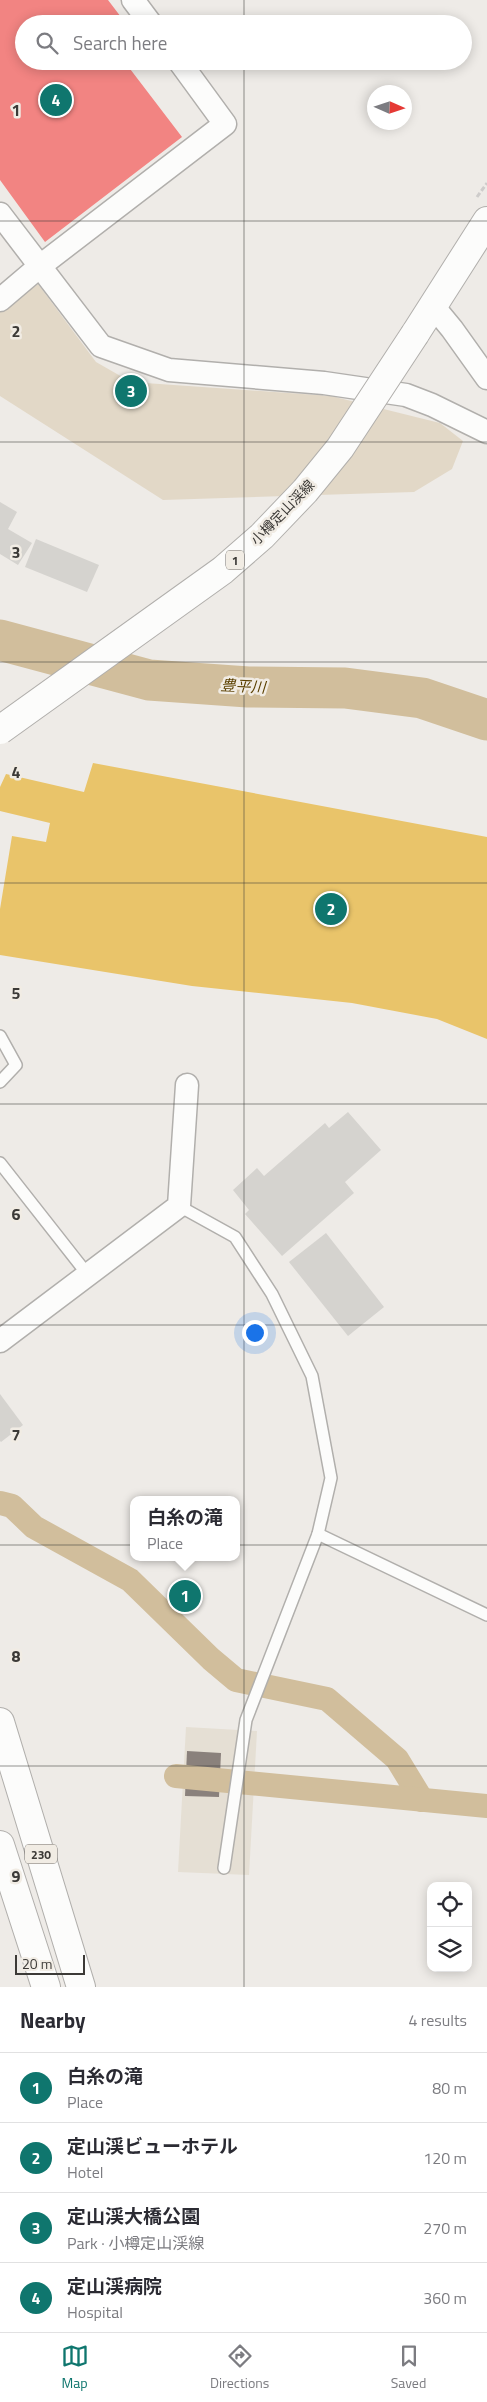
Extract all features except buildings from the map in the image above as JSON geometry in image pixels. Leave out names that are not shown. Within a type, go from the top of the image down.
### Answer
[{"type":"main road","name":"小樽定山渓線","points":[[0,730],[223,570],[262,536],[305,490],[340,448],[487,221]]},
{"type":"main road","name":"230","points":[[0,1722],[82,1987]]},
{"type":"main road","name":"230","points":[[0,1845],[46,1987]]},
{"type":"street","points":[[133,0],[144,15]]},
{"type":"street","points":[[0,300],[40,266],[225,124],[185,70]]},
{"type":"street","points":[[0,214],[101,346],[169,370],[324,384],[406,395],[432,404],[487,432]]},
{"type":"street","points":[[433,306],[487,378]]},
{"type":"street","points":[[0,1341],[179,1206],[187,1085]]},
{"type":"lane","points":[[0,1036],[16,1065],[0,1082]]},
{"type":"lane","points":[[0,1163],[88,1275]]},
{"type":"lane","points":[[179,1206],[235,1238],[272,1294],[312,1376],[331,1478],[318,1534],[246,1720],[224,1868]]},
{"type":"lane","points":[[318,1534],[487,1616]]},
{"type":"shaded area","points":[[38,284],[96,362],[131,382],[331,396],[440,423],[463,441],[452,469],[414,492],[163,500],[0,396],[0,312]]},
{"type":"shaded area","points":[[186,1727],[257,1731],[249,1875],[178,1872]]},
{"type":"waterway","name":"豊平川","points":[[0,640],[149,680],[248,687],[345,688],[422,698],[487,720]]},
{"type":"waterway","points":[[0,1503],[12,1506],[34,1527],[130,1580],[211,1659],[236,1680],[327,1699],[397,1759],[422,1800]]},
{"type":"waterway","points":[[176,1776],[487,1806]]},
{"type":"place","name":"定山渓病院","points":[[56,100]]},
{"type":"place","name":"定山渓大橋公園","points":[[131,391]]},
{"type":"place","name":"定山渓ビューホテル","points":[[331,909]]},
{"type":"place","name":"白糸の滝","points":[[185,1596]]}]
